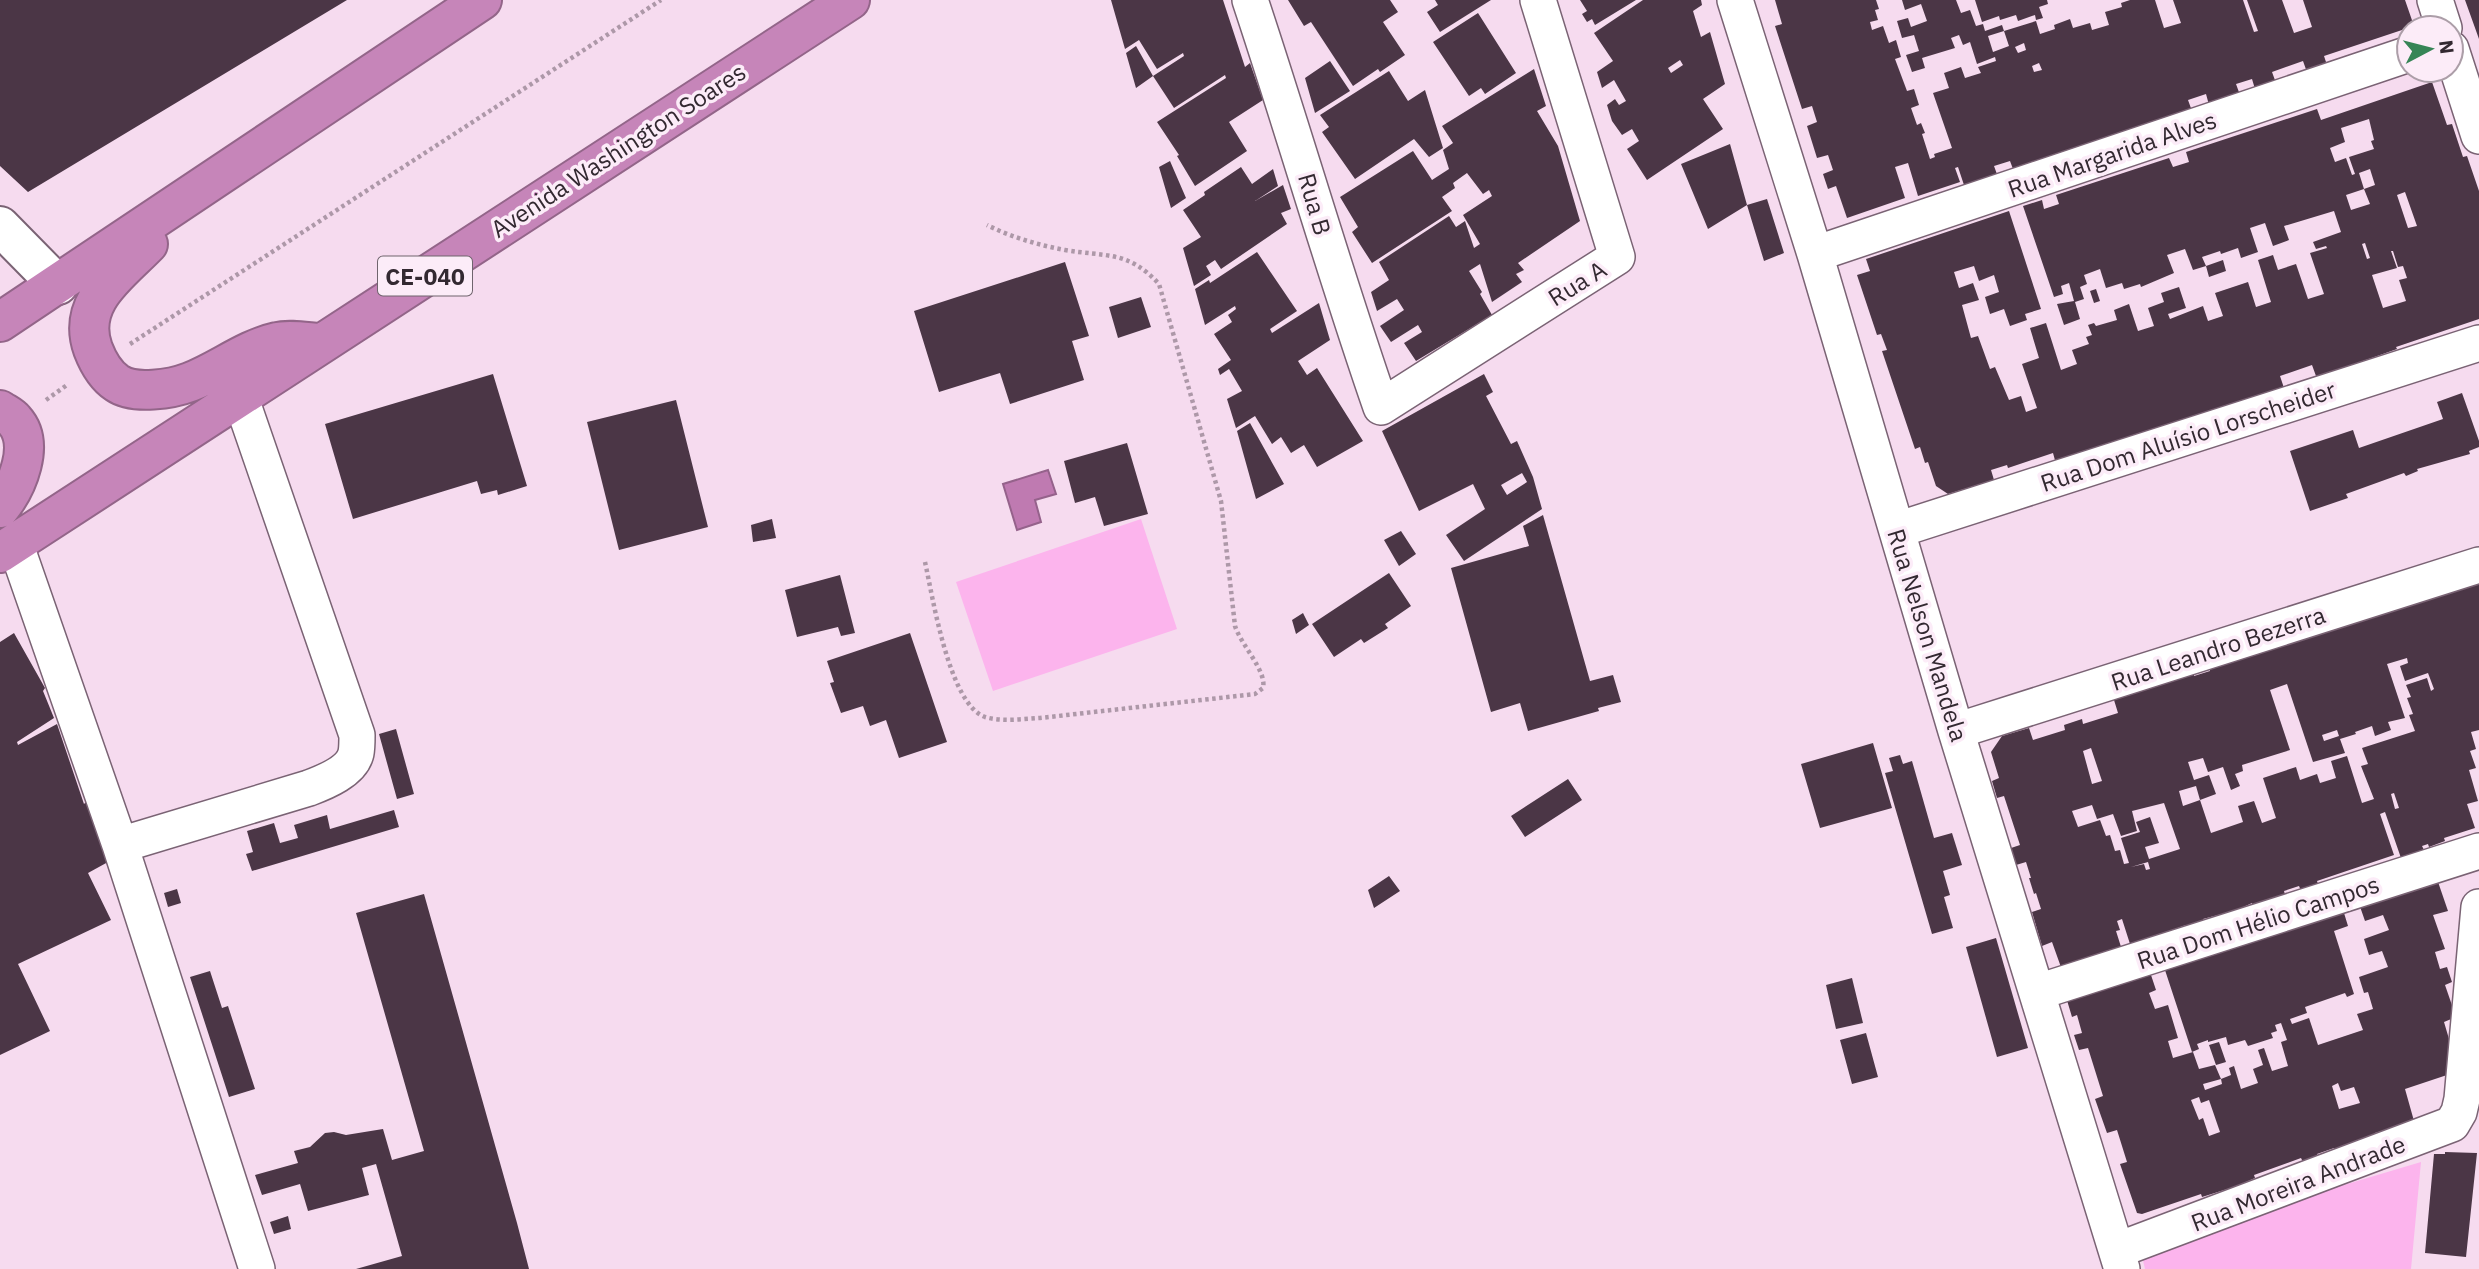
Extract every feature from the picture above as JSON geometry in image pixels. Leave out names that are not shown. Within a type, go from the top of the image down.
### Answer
[{"type":"highway","points":[[0,322],[482,0]]},
{"type":"highway","name":"Avenida Washington Soares","points":[[8,548],[850,0]]},
{"type":"highway","points":[[209,183],[105,288],[94,303],[89,321],[89,336],[99,364],[118,384],[155,390],[190,382],[278,341],[320,343]]},
{"type":"highway","points":[[0,508],[10,495],[22,464],[23,445],[7,416]]},
{"type":"street","name":"Rua B","points":[[1250,0],[1301,155],[1322,232],[1381,407]]},
{"type":"street","name":"Rua A","points":[[1381,407],[1617,257],[1538,0]]},
{"type":"street","name":"Rua Nelson Mandela","points":[[1735,0],[1815,254],[1956,731],[2120,1260]]},
{"type":"street","name":"Rua Margarida Alves","points":[[1815,254],[2395,59]]},
{"type":"street","points":[[2462,84],[2479,136]]},
{"type":"street","points":[[0,226],[58,285]]},
{"type":"street","name":"Rua Dom Aluísio Lorscheider","points":[[1897,530],[2479,343]]},
{"type":"street","points":[[120,845],[321,783],[349,765],[356,755],[357,735],[240,396]]},
{"type":"street","points":[[8,548],[120,845],[257,1269]]},
{"type":"street","name":"Rua Leandro Bezerra","points":[[1956,731],[2479,565]]},
{"type":"street","name":"Rua Dom Hélio Campos","points":[[2038,992],[2479,851]]},
{"type":"street","name":"Rua Moreira Andrade","points":[[2120,1260],[2452,1124],[2462,1100],[2479,907]]},
{"type":"path","points":[[7,416],[99,364],[661,0]]},
{"type":"path","points":[[925,562],[951,666],[963,698],[971,708],[985,717],[1007,720],[1040,718],[1255,694],[1263,688],[1263,676],[1241,643],[1235,626],[1221,501],[1159,285],[1149,274],[1130,262],[1109,254],[1066,250],[1030,242],[1004,234],[987,225]]},
{"type":"shaded area","points":[[1048,470],[1056,494],[1035,500],[1041,522],[1017,530],[1003,484]]},
{"type":"shaded area","points":[[1141,519],[1177,629],[993,691],[956,582]]},
{"type":"shaded area","points":[[2421,1162],[2411,1269],[2145,1269],[2142,1256],[2156,1241]]},
{"type":"building","points":[[0,0],[347,0],[28,192],[0,166]]},
{"type":"building","points":[[1111,0],[1223,0],[1245,67],[1250,63],[1263,100],[1229,122],[1247,151],[1195,186],[1157,122],[1226,78],[1225,75],[1174,108],[1153,76],[1184,56],[1183,53],[1157,69],[1139,40],[1125,49]]},
{"type":"building","points":[[1288,0],[1390,0],[1398,12],[1383,22],[1405,55],[1353,86],[1311,22],[1304,26]]},
{"type":"building","points":[[1435,0],[1491,0],[1440,32],[1427,12],[1438,5]]},
{"type":"building","points":[[1580,0],[1636,0],[1595,25],[1592,19],[1587,22],[1582,14],[1587,11]]},
{"type":"building","points":[[1643,0],[1701,0],[1702,5],[1693,11],[1701,37],[1710,32],[1725,84],[1703,99],[1723,129],[1647,180],[1627,149],[1639,141],[1632,129],[1622,135],[1612,121],[1607,105],[1615,99],[1619,105],[1626,101],[1614,80],[1602,88],[1597,72],[1613,61],[1594,33]],"holes":[[[1680,60],[1683,65],[1671,73],[1668,68]]]},
{"type":"building","points":[[1775,0],[1876,0],[1878,20],[1870,22],[1872,30],[1883,26],[1889,43],[1896,40],[1901,57],[1895,59],[1907,91],[1914,89],[1919,105],[1911,108],[1917,125],[1921,123],[1925,133],[1922,134],[1930,159],[1935,157],[1934,154],[1952,148],[1933,93],[1949,88],[1944,73],[1961,67],[1965,78],[1981,73],[1978,67],[1996,61],[1995,57],[1977,64],[1970,42],[1963,45],[1959,35],[1951,38],[1955,48],[1922,58],[1925,68],[1912,72],[1906,55],[1919,51],[1914,35],[1902,38],[1897,21],[1908,18],[1911,27],[1927,21],[1921,4],[1905,10],[1902,0],[1956,0],[1961,13],[1970,10],[1976,26],[1983,24],[1985,31],[2002,25],[2004,31],[2036,21],[2040,34],[2055,29],[2054,25],[2070,19],[2073,28],[2090,23],[2092,30],[2109,25],[2105,12],[2122,7],[2121,3],[2130,0],[2155,0],[2164,28],[2181,23],[2173,0],[2243,0],[2254,32],[2258,31],[2247,0],[2282,0],[2294,33],[2312,27],[2303,0],[2405,0],[2410,14],[2395,14],[2395,32],[2324,56],[2328,68],[2308,75],[2303,61],[2272,72],[2276,83],[2255,89],[2252,79],[2236,84],[2240,95],[2209,105],[2206,94],[2188,100],[2192,111],[2013,169],[2010,161],[1994,166],[1998,177],[1965,188],[1958,167],[1955,168],[1960,182],[1918,196],[1908,163],[1895,167],[1905,198],[1847,218],[1836,186],[1828,189],[1823,174],[1833,170],[1828,155],[1817,158],[1807,126],[1817,122],[1812,106],[1802,109],[1775,26],[1782,24]],"holes":[[[2004,31],[2009,46],[1993,52],[1988,36]],[[2024,43],[2026,50],[2018,53],[2015,47]],[[2039,63],[2042,70],[2034,72],[2032,66]]]},
{"type":"building","points":[[1975,0],[2047,0],[2048,4],[2039,7],[2043,18],[2036,20],[2035,15],[2018,21],[2016,15],[2000,20],[1999,16],[1982,22]]},
{"type":"building","points":[[2465,0],[2479,0],[2479,39]]},
{"type":"building","points":[[1478,13],[1516,73],[1485,94],[1481,88],[1469,96],[1433,42]]},
{"type":"building","points":[[1136,46],[1153,76],[1136,88],[1126,53]]},
{"type":"building","points":[[1330,61],[1350,91],[1315,113],[1305,78]]},
{"type":"building","points":[[1534,69],[1546,106],[1537,111],[1558,146],[1580,221],[1518,263],[1524,270],[1516,274],[1522,282],[1492,302],[1480,264],[1469,271],[1492,315],[1416,361],[1404,343],[1422,332],[1418,325],[1391,342],[1380,326],[1404,310],[1397,299],[1377,311],[1371,292],[1389,280],[1379,262],[1449,216],[1456,227],[1465,221],[1474,248],[1480,244],[1463,215],[1492,196],[1489,190],[1483,194],[1467,173],[1453,183],[1455,188],[1442,197],[1452,211],[1372,263],[1352,232],[1358,227],[1340,197],[1413,151],[1432,180],[1449,169],[1443,150],[1453,143],[1442,126]]},
{"type":"building","points":[[1389,71],[1408,101],[1425,90],[1443,148],[1429,157],[1414,139],[1355,179],[1322,132],[1329,127],[1320,115]]},
{"type":"building","points":[[2433,84],[2447,125],[2452,124],[2463,157],[2467,156],[2479,191],[2479,319],[2332,372],[2316,376],[2312,365],[2280,376],[2284,388],[2056,464],[2053,453],[2008,468],[2007,465],[1991,470],[1994,480],[1948,494],[1936,486],[1920,447],[1915,449],[1882,351],[1887,350],[1881,334],[1877,335],[1857,275],[1870,271],[1866,259],[2009,211],[2041,309],[2025,314],[2027,320],[2010,326],[2004,309],[1990,314],[1985,297],[1999,292],[1994,275],[1979,281],[1974,266],[1954,272],[1959,288],[1973,283],[1979,300],[1962,305],[1971,338],[1978,336],[1990,369],[1995,367],[2009,400],[2021,396],[2026,412],[2037,408],[2022,364],[2039,358],[2030,328],[2046,323],[2061,370],[2077,364],[2072,350],[2089,344],[2086,337],[2092,335],[2088,325],[2094,323],[2096,326],[2117,320],[2114,310],[2129,304],[2138,331],[2154,326],[2148,308],[2164,302],[2161,293],[2179,287],[2186,308],[2168,314],[2170,319],[2203,306],[2208,321],[2223,316],[2215,293],[2248,282],[2256,307],[2271,302],[2258,260],[2273,255],[2278,270],[2296,264],[2308,299],[2324,294],[2310,253],[2327,248],[2316,249],[2313,242],[2341,232],[2334,211],[2284,226],[2289,240],[2273,246],[2265,223],[2250,228],[2258,252],[2241,258],[2238,248],[2221,254],[2220,251],[2202,257],[2206,266],[2193,270],[2185,249],[2167,255],[2174,273],[2141,287],[2140,284],[2124,289],[2122,283],[2106,288],[2100,269],[2084,275],[2087,284],[2080,287],[2084,299],[2075,302],[2080,319],[2064,325],[2057,304],[2074,301],[2069,283],[2061,286],[2063,294],[2054,297],[2023,206],[2042,200],[2044,209],[2059,204],[2056,195],[2169,158],[2173,167],[2189,162],[2186,152],[2317,109],[2321,120]],"holes":[[[2369,119],[2374,149],[2349,157],[2355,174],[2352,175],[2346,158],[2335,162],[2330,148],[2345,142],[2341,128]],[[2370,169],[2375,185],[2364,189],[2359,173]],[[2364,189],[2370,204],[2351,210],[2346,195]],[[2405,192],[2417,226],[2408,228],[2397,195]],[[2365,243],[2370,258],[2367,259],[2362,244]],[[2391,251],[2398,267],[2403,266],[2407,278],[2399,280],[2406,301],[2383,308],[2372,275],[2397,268]]]},
{"type":"building","points":[[1730,144],[1747,205],[1708,229],[1681,164]]},
{"type":"building","points":[[1170,161],[1186,198],[1171,208],[1159,167]]},
{"type":"building","points":[[1241,167],[1252,184],[1273,169],[1278,186],[1255,201],[1283,185],[1291,209],[1281,213],[1287,224],[1221,269],[1215,260],[1206,266],[1211,275],[1194,286],[1183,248],[1201,237],[1183,210]]},
{"type":"building","points":[[1767,199],[1784,253],[1764,261],[1747,205]]},
{"type":"building","points":[[1257,252],[1297,311],[1270,329],[1272,333],[1319,303],[1330,340],[1298,361],[1307,375],[1317,368],[1363,441],[1317,467],[1304,445],[1291,453],[1281,437],[1272,444],[1255,416],[1236,428],[1227,399],[1242,391],[1229,369],[1220,375],[1218,369],[1231,360],[1214,334],[1232,322],[1228,315],[1236,309],[1235,306],[1205,325],[1195,289],[1209,280],[1210,283]]},
{"type":"building","points":[[2223,260],[2226,271],[2209,277],[2206,266]]},
{"type":"building","points":[[1065,262],[1089,336],[1072,341],[1084,380],[1010,404],[1000,373],[939,392],[914,311]]},
{"type":"building","points":[[2096,289],[2100,301],[2094,303],[2090,291]]},
{"type":"building","points":[[1141,297],[1151,327],[1118,338],[1109,307]]},
{"type":"building","points":[[493,374],[527,486],[498,495],[497,490],[481,494],[477,481],[353,519],[325,424]]},
{"type":"building","points":[[1484,374],[1493,392],[1486,396],[1511,444],[1517,441],[1533,477],[1542,509],[1464,561],[1446,535],[1485,509],[1473,484],[1419,511],[1382,431]],"holes":[[[1522,473],[1527,482],[1507,495],[1501,485]]]},
{"type":"building","points":[[2462,393],[2479,441],[2479,447],[2469,451],[2470,454],[2417,469],[2418,471],[2406,476],[2404,473],[2346,494],[2348,498],[2310,511],[2290,451],[2353,430],[2359,448],[2443,419],[2437,402]]},
{"type":"building","points":[[676,400],[708,527],[619,550],[587,422]]},
{"type":"building","points":[[1250,423],[1284,484],[1256,499],[1237,431]]},
{"type":"building","points":[[1127,443],[1148,514],[1104,526],[1095,497],[1075,503],[1064,461]]},
{"type":"building","points":[[1543,515],[1590,681],[1613,675],[1621,702],[1528,731],[1520,703],[1491,712],[1451,568],[1529,546],[1523,526]]},
{"type":"building","points":[[772,519],[776,538],[753,542],[751,525]]},
{"type":"building","points":[[1401,531],[1416,554],[1399,566],[1384,540]]},
{"type":"building","points":[[1389,573],[1411,606],[1385,624],[1388,628],[1364,643],[1361,639],[1334,657],[1312,624]]},
{"type":"building","points":[[840,575],[855,633],[841,636],[838,627],[797,637],[785,590]]},
{"type":"building","points":[[2479,582],[2479,730],[2471,732],[2476,749],[2470,751],[2476,768],[2469,770],[2478,801],[2467,804],[2475,828],[2444,838],[2445,841],[2429,847],[2428,844],[2422,846],[2424,850],[2401,858],[2385,812],[2380,814],[2394,855],[2317,881],[2319,887],[2302,893],[2299,886],[2284,891],[2286,898],[2254,910],[2252,903],[2203,919],[2205,925],[2188,930],[2186,925],[2172,930],[2174,935],[2155,941],[2153,936],[2130,944],[2122,919],[2117,921],[2120,930],[2116,931],[2122,950],[2062,970],[2052,942],[2042,946],[2032,912],[2041,909],[2036,893],[2034,894],[2026,862],[2016,865],[2011,848],[2020,845],[2004,796],[1997,798],[1992,781],[1999,778],[1991,752],[2002,736],[2029,728],[2033,740],[2065,730],[2064,725],[2082,719],[2083,724],[2118,713],[2114,700],[2210,671],[2257,652]],"holes":[[[2407,658],[2408,663],[2400,666],[2405,681],[2428,673],[2434,689],[2431,691],[2427,678],[2406,685],[2413,714],[2409,715],[2415,731],[2362,748],[2368,764],[2361,766],[2374,799],[2362,803],[2347,756],[2331,761],[2336,778],[2320,783],[2317,774],[2300,780],[2296,767],[2263,778],[2276,818],[2262,823],[2254,801],[2238,806],[2243,822],[2211,833],[2200,800],[2216,794],[2209,775],[2194,780],[2188,762],[2203,758],[2208,772],[2223,767],[2231,790],[2240,786],[2235,774],[2243,771],[2242,765],[2290,750],[2270,690],[2287,684],[2313,762],[2345,753],[2340,739],[2372,726],[2375,736],[2391,730],[2388,722],[2405,718],[2387,664]],[[2337,730],[2339,736],[2324,741],[2322,735]],[[2091,748],[2102,781],[2092,784],[2083,751]],[[2196,786],[2200,800],[2183,806],[2179,791]],[[2394,793],[2399,808],[2395,809],[2391,794]],[[2164,803],[2180,849],[2149,859],[2145,847],[2159,843],[2150,817],[2136,822],[2140,832],[2121,838],[2129,863],[2124,864],[2120,850],[2115,851],[2110,835],[2106,836],[2100,820],[2078,827],[2072,811],[2092,805],[2097,819],[2113,814],[2121,836],[2137,831],[2132,811]],[[2148,862],[2150,869],[2146,870],[2144,864],[2131,867]]]},
{"type":"building","points":[[1303,613],[1309,625],[1296,634],[1292,620]]},
{"type":"building","points":[[14,633],[45,688],[43,691],[54,718],[17,742],[18,745],[57,724],[84,804],[86,802],[108,862],[88,873],[111,920],[18,964],[50,1031],[0,1055],[0,642]]},
{"type":"building","points":[[910,633],[947,742],[899,758],[886,720],[870,726],[863,706],[841,713],[830,683],[834,682],[827,661]]},
{"type":"building","points":[[396,729],[414,794],[397,799],[379,734]]},
{"type":"building","points":[[1873,743],[1892,808],[1820,828],[1801,764]]},
{"type":"building","points":[[1900,755],[1903,764],[1912,761],[1934,838],[1952,833],[1962,865],[1943,871],[1950,895],[1944,897],[1953,928],[1932,934],[1885,773],[1893,771],[1889,758]]},
{"type":"building","points":[[1568,779],[1582,800],[1525,837],[1511,816]]},
{"type":"building","points":[[394,810],[399,827],[252,871],[246,854],[253,852],[247,831],[274,823],[280,843],[298,838],[294,825],[327,815],[330,829]]},
{"type":"building","points":[[1389,876],[1400,891],[1374,908],[1368,890]]},
{"type":"building","points":[[2437,879],[2448,911],[2433,915],[2445,949],[2435,952],[2440,969],[2447,967],[2452,982],[2445,985],[2456,1017],[2444,1022],[2449,1039],[2447,1075],[2405,1089],[2414,1121],[2375,1133],[2377,1138],[2335,1151],[2334,1148],[2317,1154],[2318,1157],[2303,1162],[2301,1158],[2254,1175],[2255,1178],[2237,1186],[2202,1197],[2201,1194],[2142,1214],[2137,1213],[2120,1164],[2127,1162],[2117,1130],[2107,1133],[2095,1099],[2103,1096],[2088,1048],[2079,1050],[2074,1035],[2082,1033],[2077,1015],[2072,1017],[2066,997],[2149,969],[2156,990],[2149,993],[2155,1009],[2168,1005],[2178,1038],[2168,1041],[2173,1058],[2193,1052],[2199,1069],[2215,1065],[2221,1079],[2231,1075],[2229,1068],[2234,1066],[2241,1089],[2258,1083],[2253,1069],[2263,1065],[2258,1050],[2264,1048],[2272,1071],[2288,1066],[2281,1042],[2287,1040],[2281,1023],[2275,1025],[2277,1031],[2271,1033],[2273,1038],[2248,1046],[2245,1040],[2228,1045],[2226,1037],[2208,1040],[2197,1044],[2199,1049],[2192,1052],[2163,964],[2340,900],[2348,926],[2334,931],[2354,994],[2347,997],[2345,993],[2305,1007],[2307,1013],[2290,1019],[2292,1024],[2309,1018],[2318,1045],[2363,1030],[2357,1014],[2373,1009],[2368,992],[2364,993],[2359,977],[2388,967],[2382,951],[2369,955],[2364,939],[2389,930],[2383,915],[2365,921],[2357,898]],"holes":[[[2221,1079],[2222,1084],[2205,1090],[2203,1084]],[[2338,1083],[2341,1091],[2354,1087],[2360,1103],[2339,1109],[2332,1086]],[[2199,1097],[2201,1103],[2209,1100],[2220,1132],[2209,1136],[2203,1118],[2199,1120],[2191,1100]]]},
{"type":"building","points":[[177,889],[181,903],[168,907],[164,893]]},
{"type":"building","points":[[424,894],[529,1269],[356,1269],[402,1256],[376,1164],[362,1168],[369,1195],[308,1211],[300,1184],[262,1195],[255,1175],[298,1163],[294,1151],[310,1147],[325,1133],[346,1135],[383,1129],[392,1160],[424,1151],[356,913]]},
{"type":"building","points":[[1996,938],[2028,1048],[1997,1057],[1966,947]]},
{"type":"building","points":[[210,971],[222,1008],[228,1006],[255,1089],[229,1097],[190,977]]},
{"type":"building","points":[[1852,978],[1863,1023],[1836,1029],[1826,985]]},
{"type":"building","points":[[1866,1033],[1878,1077],[1852,1084],[1840,1040]]},
{"type":"building","points":[[2219,1042],[2226,1062],[2216,1065],[2209,1045]]},
{"type":"building","points":[[2477,1153],[2466,1257],[2425,1253],[2434,1154]]},
{"type":"building","points":[[288,1216],[291,1229],[274,1234],[270,1222]]}]
